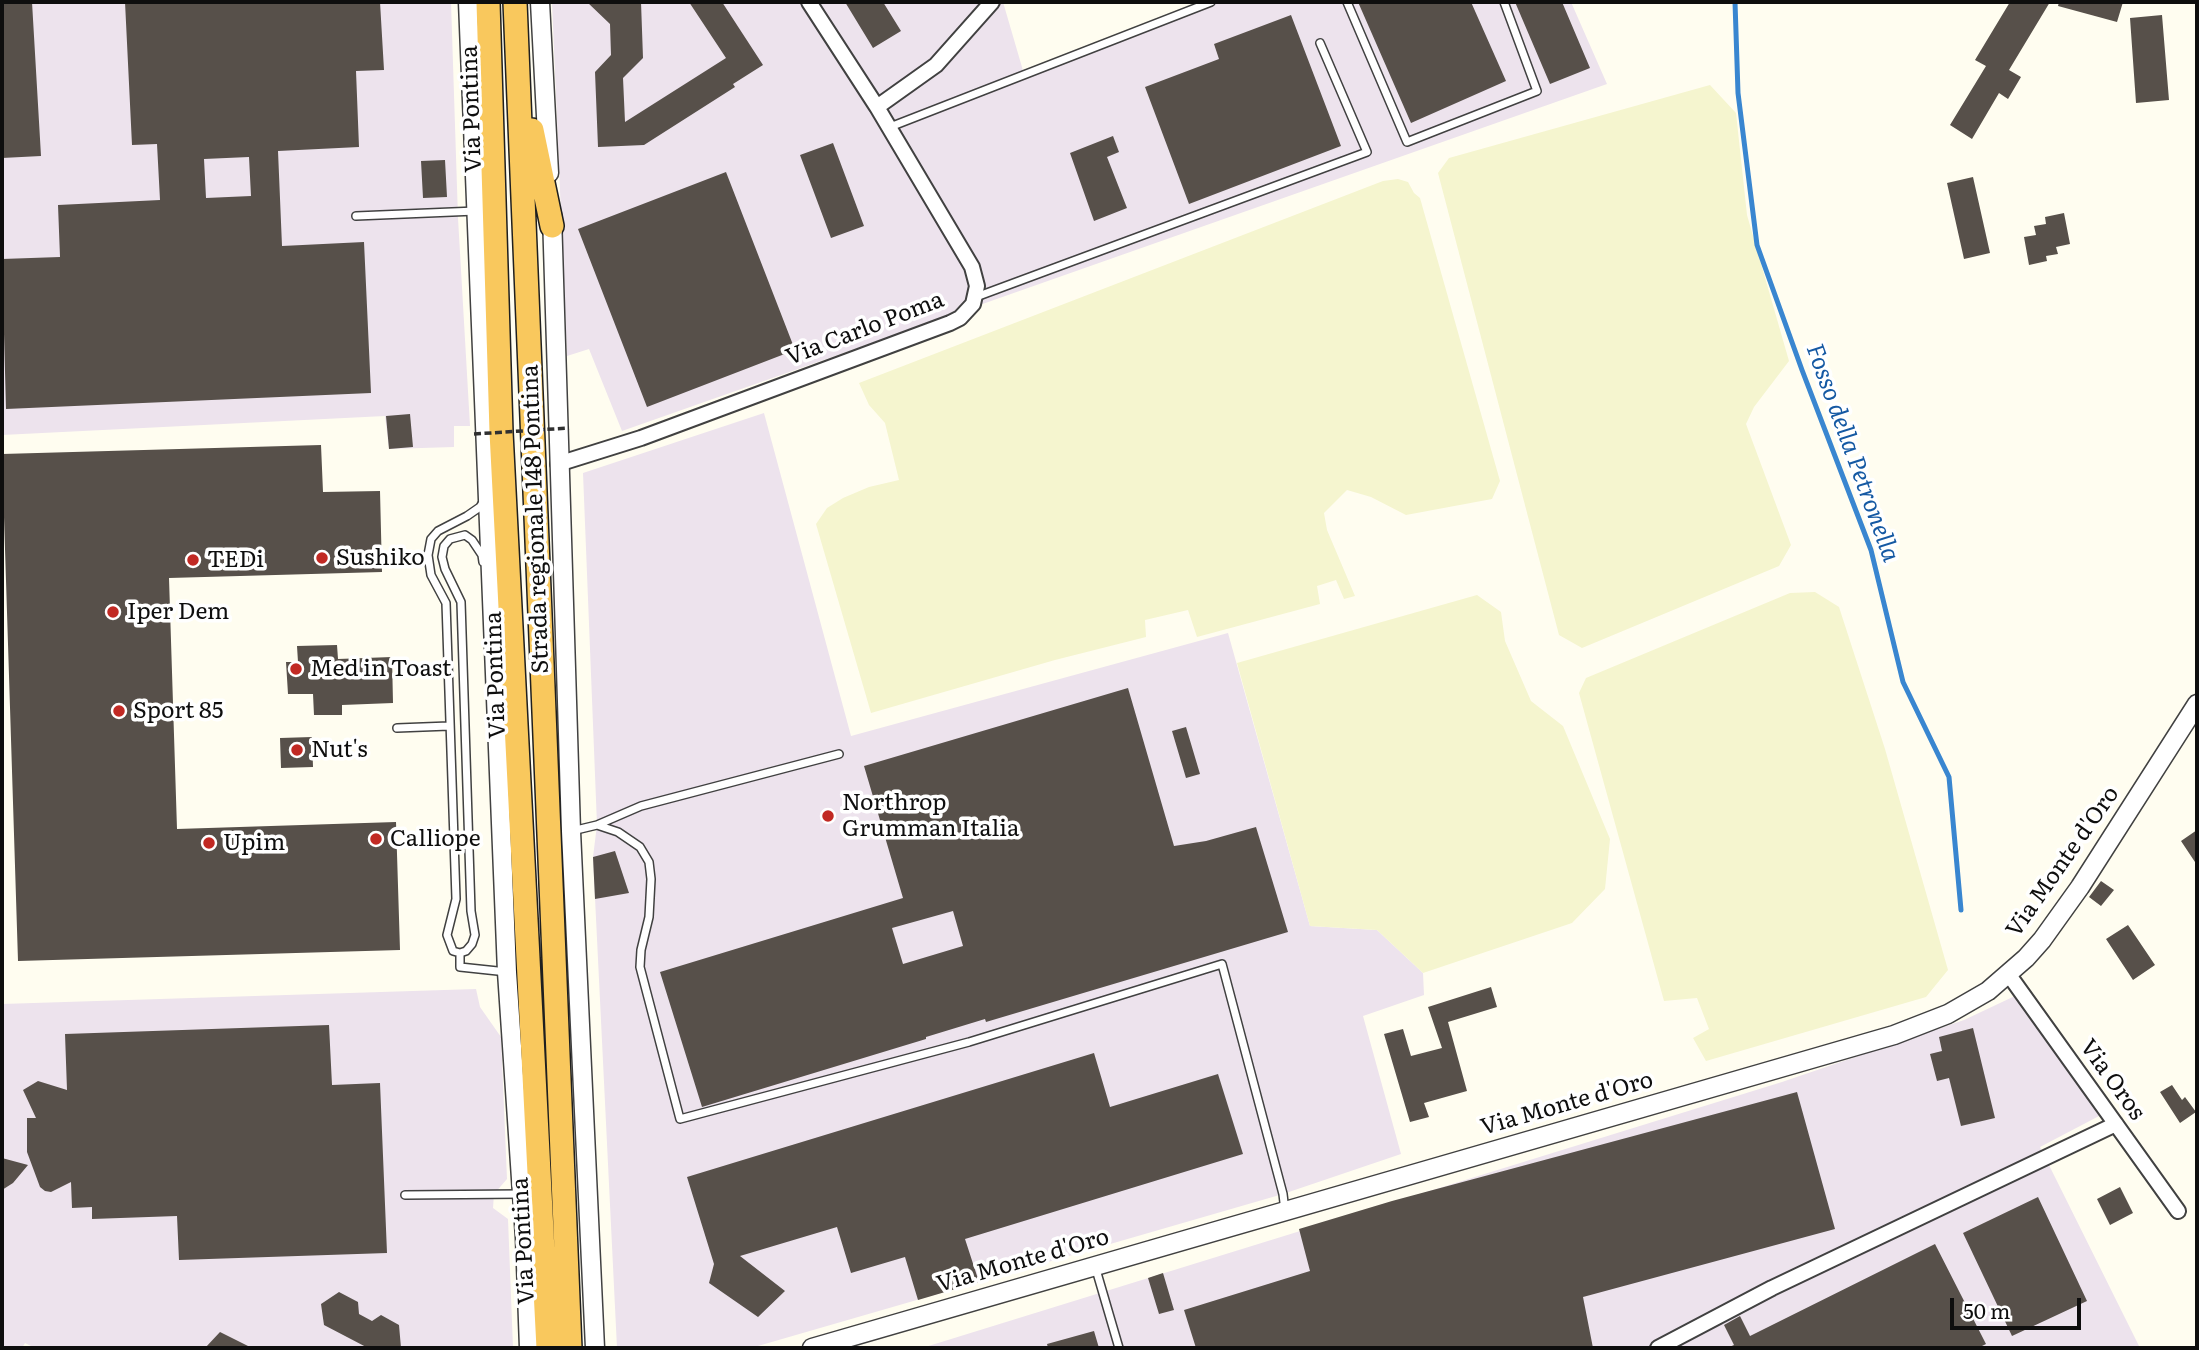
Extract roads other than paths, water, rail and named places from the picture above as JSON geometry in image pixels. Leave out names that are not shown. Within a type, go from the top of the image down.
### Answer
[{"type":"highway","name":"Strada regionale 148 Pontina","points":[[488,2],[501,432],[533,1013]]},
{"type":"highway","name":"Strada regionale 148 Pontina","points":[[515,2],[556,1036]]},
{"type":"highway","points":[[519,64],[552,226]]},
{"type":"highway","name":"Via Pontina","points":[[533,1013],[548,1348]]},
{"type":"highway","name":"Via Pontina","points":[[556,1036],[570,1348]]},
{"type":"street","name":"Via Pontina","points":[[468,2],[508,972],[530,1348]]},
{"type":"street","points":[[540,2],[552,226],[571,831],[595,1348]]},
{"type":"street","name":"Via Carlo Poma","points":[[558,464],[641,439],[950,323],[965,313],[975,298],[976,279],[972,267],[877,107],[809,2]]},
{"type":"street","points":[[877,107],[936,65],[992,2]]},
{"type":"street","name":"Via Monte d'Oro","points":[[811,1348],[844,1344],[1095,1266],[1915,1028],[1966,1006],[2009,975],[2042,940],[2080,887],[2197,704]]},
{"type":"street","name":"Via Oros","points":[[2009,975],[2178,1211]]},
{"type":"street","points":[[1658,1348],[1772,1288],[2116,1124]]},
{"type":"lane","points":[[889,128],[1211,2]]},
{"type":"lane","points":[[1347,2],[1407,142],[1537,91],[1504,2]]},
{"type":"lane","points":[[975,298],[1367,152],[1320,43]]},
{"type":"lane","points":[[356,216],[477,211]]},
{"type":"lane","points":[[489,493],[480,506],[438,531],[431,539],[428,555],[432,575],[446,603],[456,899],[447,936],[449,945],[460,953],[472,944],[475,935],[471,911],[461,602],[444,569],[442,557],[444,546],[450,539],[458,536],[465,535],[472,540],[482,555],[486,584],[487,632],[495,662]]},
{"type":"lane","points":[[397,729],[449,726]]},
{"type":"lane","points":[[571,831],[597,825],[641,806],[839,754]]},
{"type":"lane","points":[[597,825],[626,836],[640,847],[649,862],[649,917],[640,967],[680,1119],[969,1042],[1222,964],[1283,1194],[1285,1211]]},
{"type":"lane","points":[[460,953],[460,967],[508,972]]},
{"type":"lane","points":[[405,1195],[522,1194]]},
{"type":"lane","points":[[1095,1266],[1119,1348]]},
{"type":"waterway","name":"Fosso della Petronella","points":[[1735,2],[1738,93],[1757,245],[1871,550],[1903,682],[1949,777],[1961,910]]},
{"type":"place","name":"Sushiko","points":[[322,558]]},
{"type":"place","name":"TEDi","points":[[193,560]]},
{"type":"place","name":"Iper Dem","points":[[113,612]]},
{"type":"place","name":"Med in Toast","points":[[296,669]]},
{"type":"place","name":"Sport 85","points":[[119,711]]},
{"type":"place","name":"Nut's","points":[[297,750]]},
{"type":"place","name":"Northrop Grumman Italia","points":[[828,816]]},
{"type":"place","name":"Calliope","points":[[376,839]]},
{"type":"place","name":"Upim","points":[[209,843]]}]
